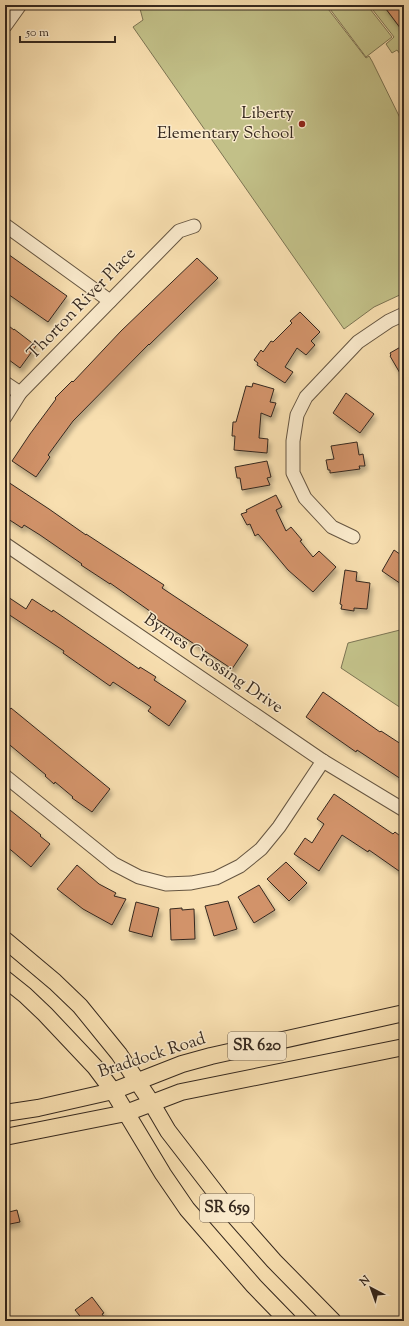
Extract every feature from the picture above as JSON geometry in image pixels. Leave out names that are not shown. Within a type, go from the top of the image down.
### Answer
[{"type":"main road","name":"SR 659","points":[[5,940],[55,982],[80,1006],[119,1054],[151,1102],[168,1131],[229,1210],[274,1261],[333,1321]]},
{"type":"main road","name":"SR 659","points":[[5,979],[25,995],[95,1066],[113,1091],[163,1174],[188,1209],[254,1286],[288,1321]]},
{"type":"main road","name":"Braddock Road","points":[[5,1113],[38,1108],[113,1091],[182,1064],[404,1013]]},
{"type":"main road","name":"SR 620","points":[[151,1102],[182,1092],[404,1047]]},
{"type":"main road","points":[[5,1138],[126,1113],[151,1102]]},
{"type":"street","points":[[5,26],[20,5]]},
{"type":"street","points":[[5,225],[110,301]]},
{"type":"street","name":"Thorton River Place","points":[[5,417],[20,394],[179,231],[194,226]]},
{"type":"street","points":[[353,538],[332,527],[305,498],[293,473],[293,441],[297,415],[306,397],[358,342],[389,320],[404,314]]},
{"type":"street","points":[[5,383],[20,394]]},
{"type":"street","name":"Byrnes Crossing Drive","points":[[5,544],[323,761],[404,810]]},
{"type":"street","points":[[5,776],[114,864],[139,878],[166,884],[191,883],[216,878],[240,866],[261,849],[279,827],[323,761]]},
{"type":"shaded area","name":"Liberty Elementary School","points":[[139,5],[325,5],[366,58],[369,56],[404,126],[404,293],[374,307],[344,329],[133,27],[143,20]]},
{"type":"shaded area","points":[[327,5],[367,5],[392,37],[366,57]]},
{"type":"shaded area","points":[[369,5],[383,5],[404,33],[404,59],[397,50],[392,53],[386,44],[394,37]]},
{"type":"shaded area","points":[[404,629],[404,710],[341,668],[348,643]]},
{"type":"building","points":[[383,5],[404,5],[404,33]]},
{"type":"building","points":[[5,252],[67,296],[48,322],[5,292]]},
{"type":"building","points":[[197,258],[218,278],[149,344],[73,421],[48,455],[50,457],[36,477],[12,461],[56,399],[55,398],[72,381],[73,382],[121,331]]},
{"type":"building","points":[[300,312],[320,332],[311,341],[315,345],[306,355],[297,348],[285,367],[293,372],[285,383],[257,365],[258,363],[254,360],[261,350],[263,352],[271,341],[273,342],[292,323],[290,321]]},
{"type":"building","points":[[5,323],[36,346],[20,368],[5,357]]},
{"type":"building","points":[[404,345],[404,380],[390,356],[390,353]]},
{"type":"building","points":[[253,383],[274,389],[270,402],[276,403],[271,417],[261,413],[259,438],[268,439],[267,453],[234,450],[235,436],[232,436],[233,422],[236,422],[246,386],[252,387]]},
{"type":"building","points":[[346,393],[374,414],[360,433],[333,413]]},
{"type":"building","points":[[357,442],[359,455],[363,454],[365,466],[359,466],[360,469],[330,473],[326,460],[334,459],[331,446]]},
{"type":"building","points":[[267,461],[271,477],[267,478],[270,485],[242,490],[240,478],[237,478],[235,467]]},
{"type":"building","points":[[5,480],[86,535],[164,585],[162,588],[248,645],[232,669],[152,616],[154,614],[110,583],[81,565],[82,564],[40,535],[24,525],[22,528],[5,517]]},
{"type":"building","points":[[276,495],[282,507],[276,510],[286,531],[291,527],[313,557],[319,551],[336,567],[313,592],[288,570],[258,534],[255,536],[250,524],[247,525],[241,514]]},
{"type":"building","points":[[394,550],[404,557],[404,586],[382,571]]},
{"type":"building","points":[[345,570],[357,572],[356,581],[370,583],[367,609],[354,608],[354,611],[341,609],[342,605],[340,604]]},
{"type":"building","points":[[5,595],[26,609],[32,599],[52,612],[53,610],[139,669],[140,667],[156,677],[154,680],[186,701],[169,726],[148,711],[151,707],[113,682],[110,686],[63,653],[64,651],[5,612]]},
{"type":"building","points":[[323,692],[380,732],[381,731],[404,746],[404,781],[357,750],[356,752],[306,717]]},
{"type":"building","points":[[11,708],[110,789],[92,812],[72,798],[73,797],[55,782],[54,784],[45,776],[46,775],[5,741],[5,715]]},
{"type":"building","points":[[334,794],[393,834],[395,832],[404,839],[404,863],[399,871],[369,850],[368,852],[342,835],[319,871],[294,854],[305,838],[312,843],[324,824],[317,819]]},
{"type":"building","points":[[5,806],[50,844],[31,867],[5,845]]},
{"type":"building","points":[[286,862],[307,883],[289,901],[267,879]]},
{"type":"building","points":[[77,865],[99,884],[116,893],[114,896],[126,899],[112,925],[83,909],[57,889]]},
{"type":"building","points":[[259,885],[275,910],[254,923],[238,897]]},
{"type":"building","points":[[228,901],[237,929],[214,936],[205,906]]},
{"type":"building","points":[[136,902],[159,908],[152,937],[129,931]]},
{"type":"building","points":[[182,908],[182,910],[194,909],[195,939],[171,940],[170,909]]},
{"type":"building","points":[[17,1210],[20,1222],[5,1225],[5,1213]]},
{"type":"building","points":[[92,1297],[104,1313],[102,1314],[107,1321],[84,1321],[75,1310]]},
{"type":"place","name":"Liberty Elementary School","points":[[302,124]]}]
